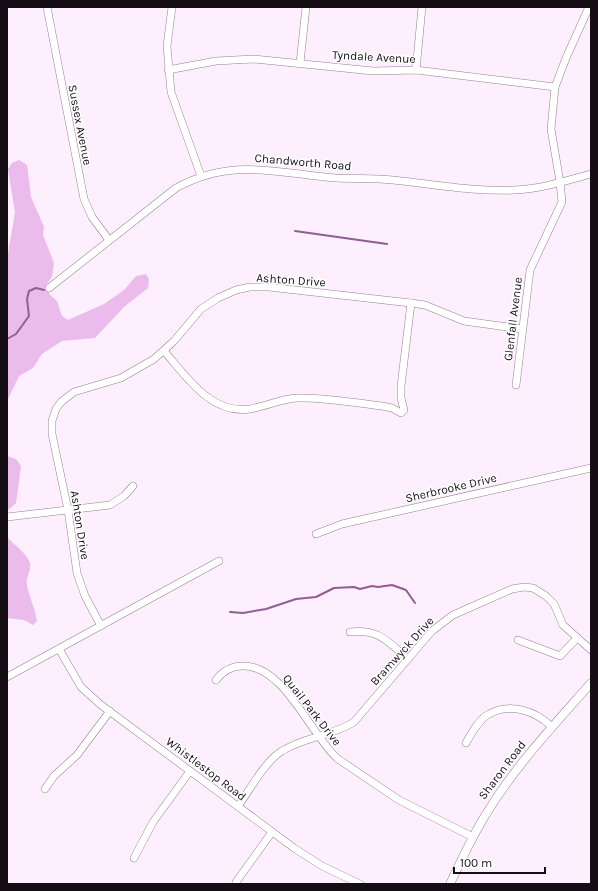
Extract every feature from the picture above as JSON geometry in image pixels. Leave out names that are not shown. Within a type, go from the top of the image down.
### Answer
[{"type":"main road","name":"Sharon Road","points":[[450,884],[473,836],[503,788],[551,726],[588,693],[591,683]]},
{"type":"street","name":"Sussex Avenue","points":[[47,7],[84,198],[92,218],[109,240]]},
{"type":"street","points":[[172,7],[168,37],[168,70],[171,92],[201,176]]},
{"type":"street","points":[[300,63],[306,7]]},
{"type":"street","points":[[416,70],[422,7]]},
{"type":"street","name":"Glenfall Avenue","points":[[516,385],[530,270],[560,210],[562,197],[551,129],[555,87],[566,58],[589,7]]},
{"type":"street","name":"Tyndale Avenue","points":[[168,70],[194,64],[230,59],[253,59],[373,71],[416,70],[555,87]]},
{"type":"street","name":"Chandworth Road","points":[[49,288],[176,188],[201,176],[231,169],[254,169],[337,178],[371,178],[421,184],[501,190],[528,189],[591,174]]},
{"type":"street","name":"Ashton Drive","points":[[101,626],[85,596],[76,573],[68,510],[52,434],[52,421],[56,409],[61,402],[74,392],[121,378],[142,367],[164,351],[191,319],[206,306],[228,293],[250,288],[269,287],[425,305],[464,321],[522,329]]},
{"type":"street","points":[[164,351],[205,396],[217,404],[230,408],[250,409],[285,399],[308,398],[382,406],[392,408],[401,413],[404,410],[401,398],[401,386],[411,303]]},
{"type":"street","name":"Sherbrooke Drive","points":[[316,534],[342,524],[591,468]]},
{"type":"street","points":[[7,517],[110,505],[124,496],[133,486]]},
{"type":"street","points":[[7,677],[219,561]]},
{"type":"street","name":"Bramwyck Drive","points":[[238,806],[274,757],[288,747],[337,731],[354,722],[432,631],[446,619],[466,609],[519,587],[532,588],[546,596],[554,604],[563,625],[591,650]]},
{"type":"street","points":[[350,632],[364,630],[378,634],[408,659]]},
{"type":"street","points":[[518,640],[560,656],[577,638]]},
{"type":"street","name":"Whistlestop Road","points":[[59,649],[81,687],[110,711],[311,860],[360,884]]},
{"type":"street","name":"Quail Park Drive","points":[[216,680],[224,672],[236,666],[258,668],[276,681],[303,712],[334,755],[378,786],[414,808],[473,836]]},
{"type":"street","points":[[466,743],[488,714],[501,709],[520,708],[534,714],[551,726]]},
{"type":"street","points":[[45,789],[54,776],[77,755],[110,711]]},
{"type":"street","points":[[134,858],[153,822],[190,771]]},
{"type":"street","points":[[236,882],[272,832]]},
{"type":"shaded area","points":[[19,160],[27,165],[31,197],[44,227],[43,235],[54,263],[52,277],[46,285],[50,295],[57,301],[62,316],[68,320],[104,304],[124,290],[136,276],[146,274],[149,279],[148,288],[124,307],[95,338],[62,341],[42,354],[33,368],[19,376],[7,401],[7,259],[15,213],[8,169],[12,163]]},
{"type":"shaded area","points":[[7,456],[16,459],[21,466],[16,503],[7,511]]},
{"type":"shaded area","points":[[7,537],[23,552],[30,563],[27,582],[37,621],[33,625],[24,620],[7,618]]},
{"type":"waterway","points":[[295,231],[387,244]]},
{"type":"waterway","points":[[7,339],[16,334],[29,316],[27,299],[29,291],[36,288],[44,290]]},
{"type":"waterway","points":[[230,612],[243,613],[266,609],[296,599],[316,597],[334,588],[354,587],[360,589],[372,586],[378,587],[392,585],[406,590],[415,603]]}]
